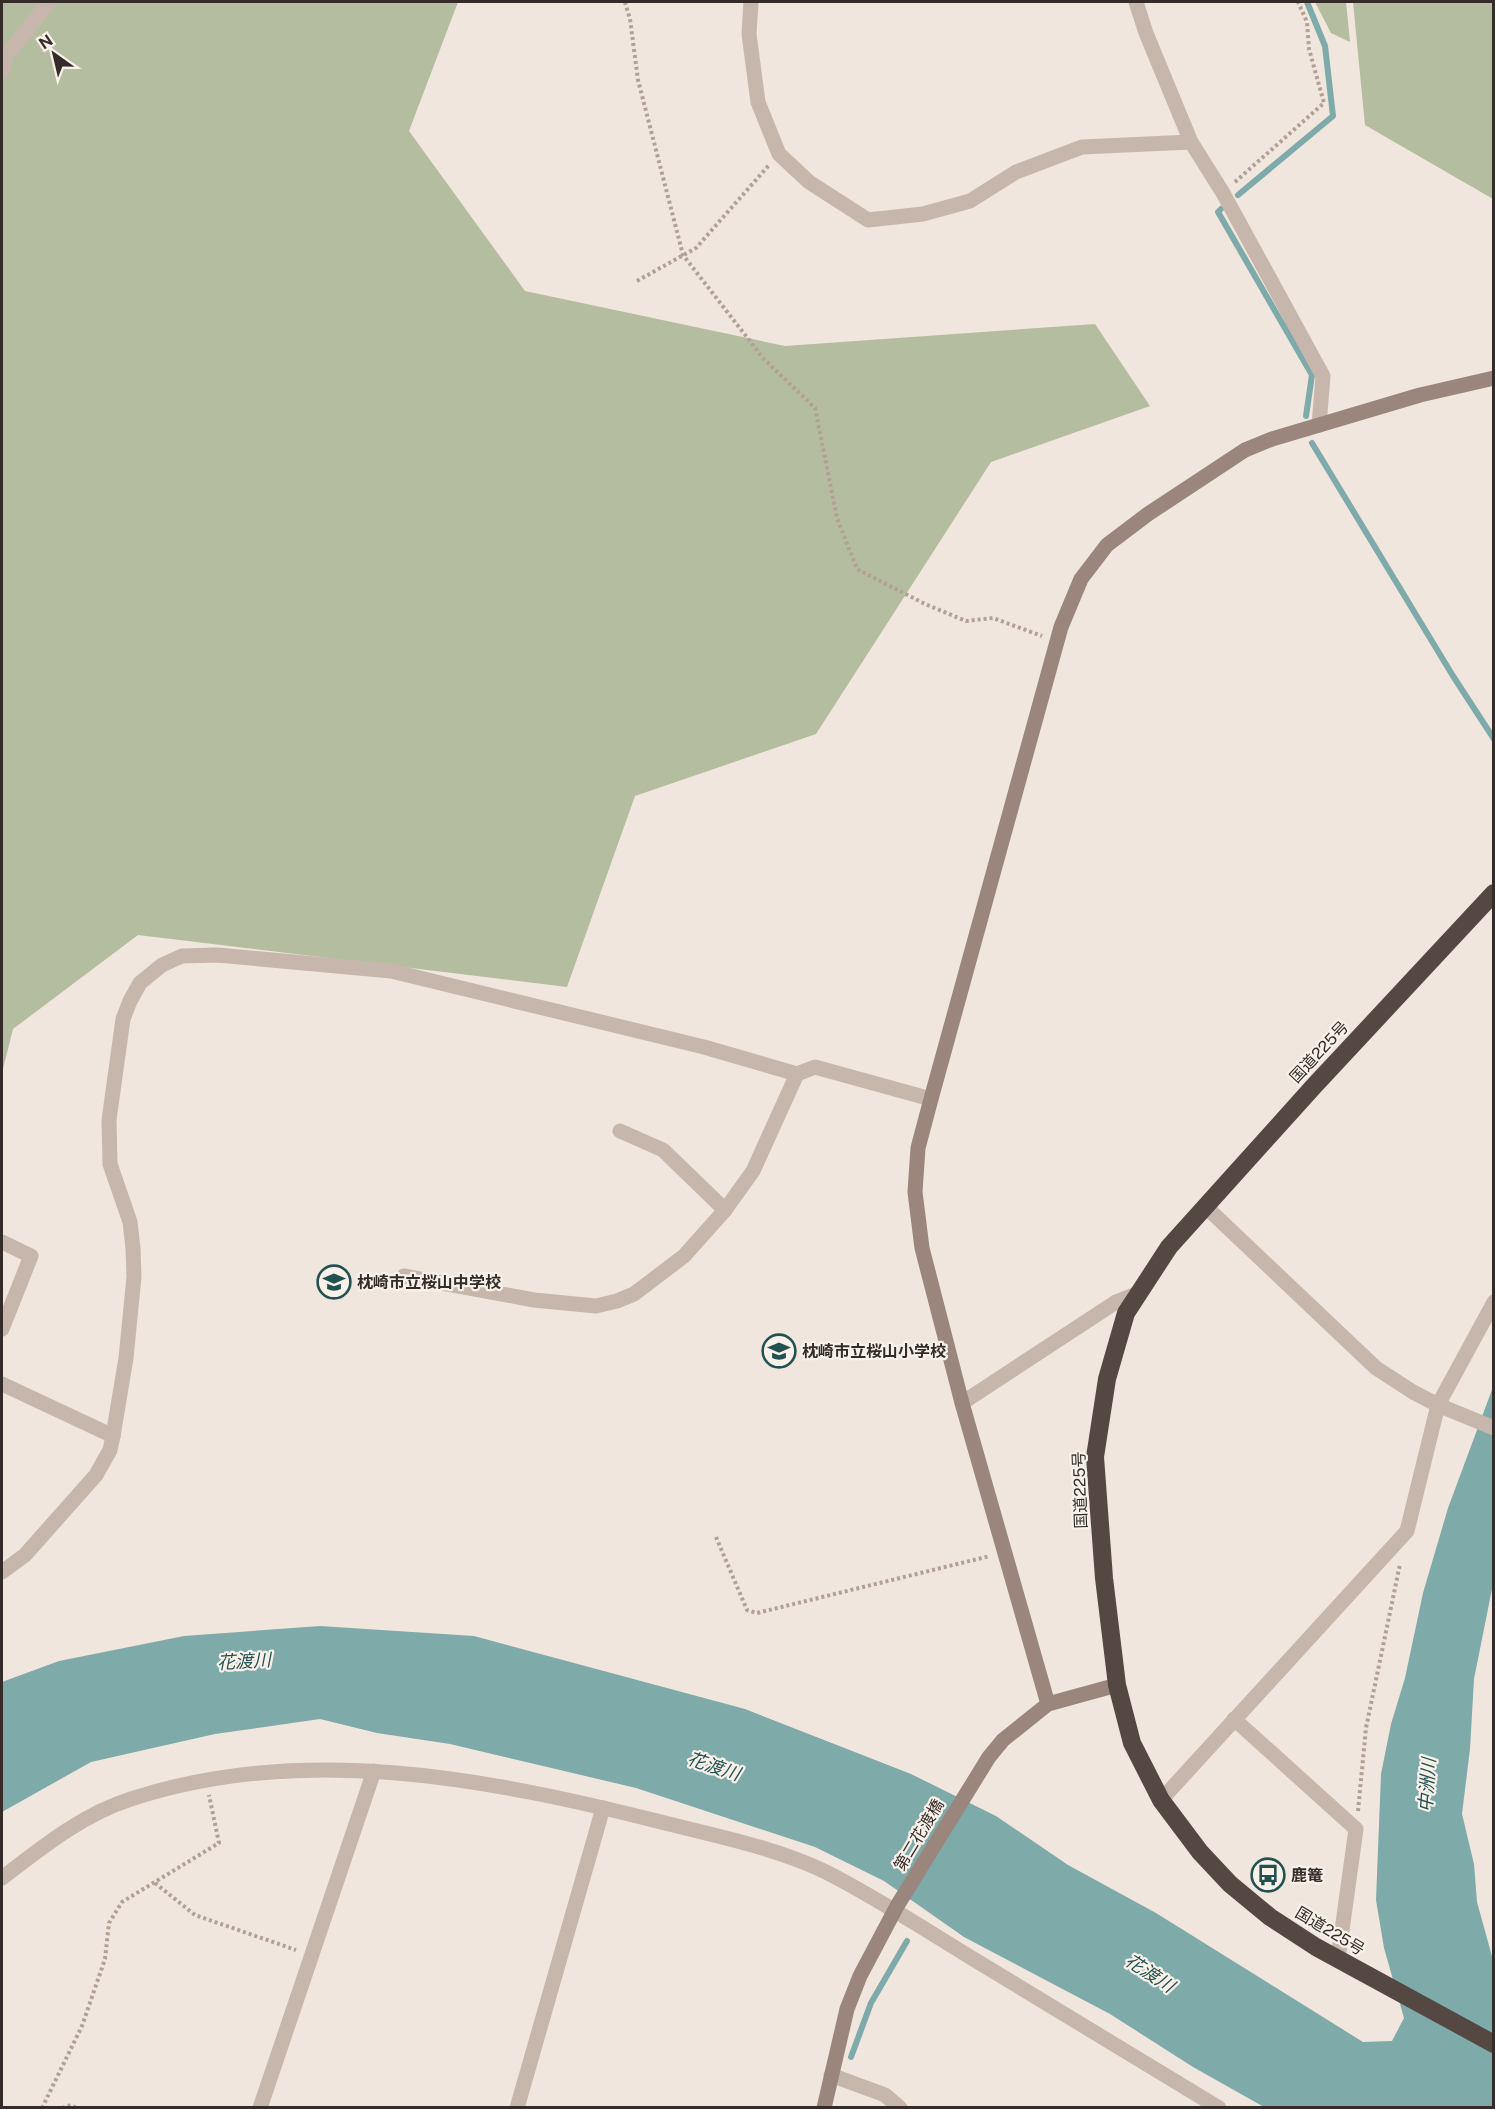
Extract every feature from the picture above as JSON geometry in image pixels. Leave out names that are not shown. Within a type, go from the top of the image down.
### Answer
[{"type":"highway","name":"国道225号","points":[[1494,893],[1168,1247],[1126,1313],[1107,1379],[1095,1457],[1104,1578],[1117,1685],[1132,1743],[1161,1800],[1200,1852],[1230,1884],[1270,1917],[1338,1959],[1494,2044]]},
{"type":"street","points":[[2,72],[7,55],[49,2]]},
{"type":"street","points":[[751,2],[749,34],[758,102],[779,154],[809,182],[868,220],[923,214],[970,201],[1016,172],[1082,147],[1191,142]]},
{"type":"street","points":[[1136,2],[1146,33],[1191,142],[1223,194],[1323,376],[1319,425]]},
{"type":"street","points":[[1117,1685],[1048,1704],[962,1403],[922,1248],[915,1192],[918,1148],[1061,627],[1081,579],[1107,546],[1148,514],[1245,450],[1272,439],[1420,395],[1494,378]]},
{"type":"street","points":[[2,1572],[25,1555],[96,1475],[110,1449],[126,1358],[134,1258],[130,1222],[110,1164],[109,1120],[123,1019],[140,983],[162,964],[182,956],[217,955],[391,971],[704,1047],[797,1074],[815,1067],[931,1099]]},
{"type":"street","points":[[404,1276],[534,1300],[596,1306],[634,1294],[684,1256],[725,1210],[753,1171],[797,1074]]},
{"type":"street","points":[[620,1131],[663,1150],[725,1210]]},
{"type":"street","points":[[1205,1206],[1376,1368],[1438,1405],[1494,1428]]},
{"type":"street","points":[[2,1242],[31,1256],[2,1329]]},
{"type":"street","points":[[962,1403],[1116,1302],[1139,1293]]},
{"type":"street","points":[[1161,1800],[1407,1531],[1438,1405],[1494,1302]]},
{"type":"street","points":[[2,1384],[113,1436]]},
{"type":"street","name":"第二花渡橋","points":[[824,2108],[847,2009],[860,1976],[896,1909],[974,1778],[1003,1740],[1048,1704]]},
{"type":"street","points":[[1234,1719],[1356,1828],[1338,1959]]},
{"type":"street","points":[[2,1878],[85,1820],[126,1800],[167,1788],[206,1780],[292,1770],[374,1771],[454,1779],[603,1808],[764,1848],[826,1872],[896,1909],[1219,2108]]},
{"type":"street","points":[[260,2108],[374,1771]]},
{"type":"street","points":[[517,2108],[603,1808]]},
{"type":"street","points":[[831,2074],[885,2095],[900,2108]]},
{"type":"path","points":[[626,2],[638,80],[683,255],[763,358],[815,408],[837,518],[857,569],[925,604],[966,621],[993,618],[1058,642]]},
{"type":"path","points":[[1223,194],[1324,103],[1309,49],[1307,22],[1298,2]]},
{"type":"path","points":[[637,281],[696,248],[779,154]]},
{"type":"path","points":[[1356,1828],[1366,1728],[1407,1531]]},
{"type":"path","points":[[716,1537],[747,1610],[757,1613],[1004,1552]]},
{"type":"path","points":[[42,2108],[82,2026],[105,1959],[109,1923],[122,1902],[219,1843],[206,1780]]},
{"type":"path","points":[[154,1883],[195,1915],[311,1955]]},
{"type":"path","points":[[62,2108],[71,2105],[76,2108]]},
{"type":"green space","points":[[2,2],[458,2],[409,131],[525,291],[785,346],[1095,324],[1150,406],[991,462],[816,734],[635,796],[567,987],[138,935],[13,1029],[2,1073]]},
{"type":"green space","points":[[1315,2],[1346,2],[1350,42],[1331,33]]},
{"type":"green space","points":[[1353,2],[1493,2],[1493,199],[1365,125]]},
{"type":"water","points":[[1493,1387],[1493,1584],[1474,1679],[1470,1749],[1462,1814],[1474,1864],[1477,1902],[1493,1960],[1493,2107],[1264,2107],[1193,2067],[1110,2014],[964,1937],[884,1881],[815,1847],[636,1788],[450,1744],[377,1733],[320,1719],[215,1734],[91,1762],[2,1812],[2,1682],[59,1661],[184,1636],[320,1626],[474,1636],[745,1709],[911,1774],[996,1816],[1068,1865],[1156,1913],[1363,2042],[1392,2041],[1404,2018],[1384,1948],[1376,1900],[1381,1774],[1423,1593],[1448,1508]]},
{"type":"waterway","points":[[1238,195],[1333,116],[1325,46],[1307,2]]},
{"type":"waterway","points":[[1221,209],[1218,212],[1312,375],[1306,416]]},
{"type":"waterway","points":[[1312,443],[1453,676],[1494,739]]},
{"type":"waterway","points":[[851,2057],[871,2003],[907,1941]]},
{"type":"place","name":"枕崎市立桜山中学校","points":[[334,1282]]},
{"type":"place","name":"枕崎市立桜山小学校","points":[[779,1351]]},
{"type":"place","name":"鹿篭","points":[[1268,1875]]},
{"type":"water label","name":"花渡川","points":[[244,1661]]},
{"type":"water label","name":"花渡川","points":[[714,1766]]},
{"type":"water label","name":"中洲川","points":[[1427,1785]]},
{"type":"water label","name":"花渡川","points":[[1150,1973]]}]
